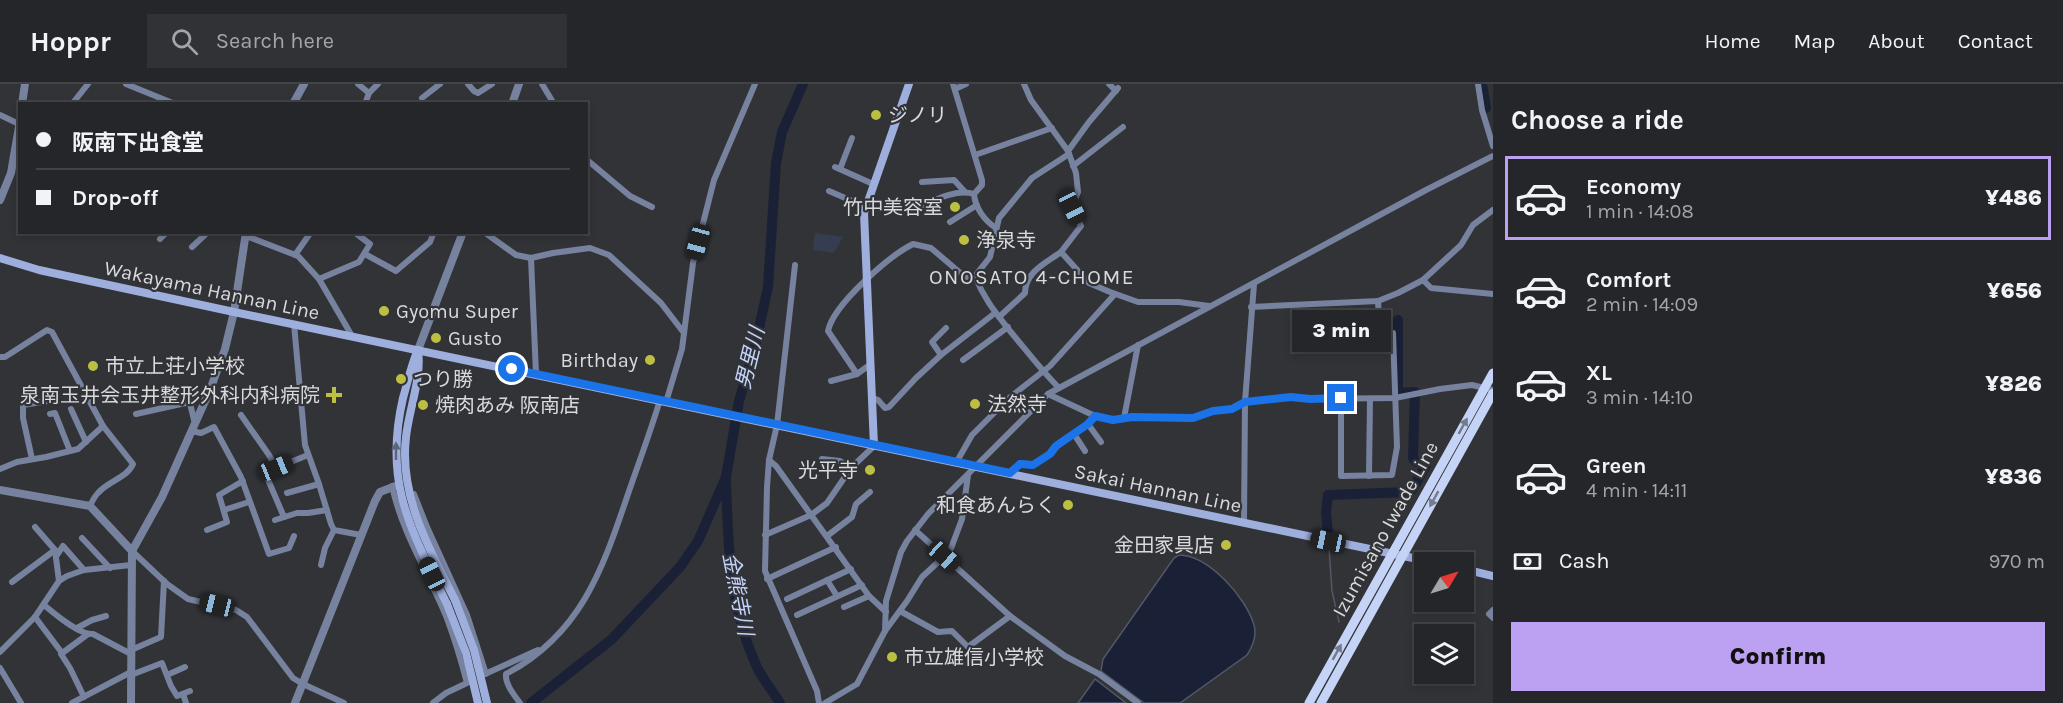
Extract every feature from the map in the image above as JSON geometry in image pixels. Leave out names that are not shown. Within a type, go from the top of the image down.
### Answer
[{"type":"main road","points":[[874,446],[863,218],[909,84]]},
{"type":"main road","name":"Wakayama Hannan Line","points":[[0,258],[39,270],[418,350]]},
{"type":"main road","points":[[418,350],[420,365],[405,440],[406,471],[413,509],[451,602],[478,703]]},
{"type":"main road","points":[[418,350],[412,363],[398,421],[395,486],[414,534],[474,650],[487,703]]},
{"type":"main road","name":"Sakai Hannan Line","points":[[418,350],[1414,558]]},
{"type":"main road","name":"Izumisano Iwade Line","points":[[1321,703],[1403,556],[1490,390],[1493,373]]},
{"type":"main road","name":"Izumisano Iwade Line","points":[[1309,703],[1391,555],[1490,390]]},
{"type":"main road","points":[[1474,571],[1493,576]]},
{"type":"street","points":[[22,102],[25,84]]},
{"type":"street","points":[[74,102],[88,84]]},
{"type":"street","points":[[126,84],[170,102]]},
{"type":"street","points":[[294,102],[304,84]]},
{"type":"street","points":[[358,84],[369,93]]},
{"type":"street","points":[[366,102],[369,93],[378,84]]},
{"type":"street","points":[[422,99],[440,84]]},
{"type":"street","points":[[468,84],[474,92],[478,93],[492,84]]},
{"type":"street","points":[[513,102],[519,84]]},
{"type":"street","points":[[542,84],[553,102]]},
{"type":"street","points":[[520,703],[510,688],[506,674],[533,659],[572,620],[582,606],[598,577],[666,402],[682,349],[693,263],[714,180],[755,84]]},
{"type":"street","points":[[954,86],[961,88],[966,84]]},
{"type":"street","points":[[873,398],[885,408],[888,407],[940,355],[1025,293],[1025,285],[1037,269],[1061,252],[1081,226],[1072,207],[1078,192],[1068,153],[1031,100],[1024,84]]},
{"type":"street","points":[[856,374],[828,331],[829,324],[867,278],[899,251],[913,244],[931,248],[965,277],[975,276],[990,257],[999,218],[1032,178],[1068,153],[1089,122],[1117,89],[1109,84]]},
{"type":"street","points":[[1478,84],[1482,110],[1493,146]]},
{"type":"street","points":[[954,86],[982,185],[974,194]]},
{"type":"street","points":[[154,102],[158,97]]},
{"type":"street","points":[[0,115],[18,123]]},
{"type":"street","points":[[1073,166],[1123,127]]},
{"type":"street","points":[[975,155],[1052,128]]},
{"type":"street","points":[[852,138],[837,168],[873,184]]},
{"type":"street","points":[[0,200],[11,173],[18,143]]},
{"type":"street","points":[[885,631],[886,601],[901,552],[915,530],[1048,394],[1493,156]]},
{"type":"street","points":[[588,161],[630,195],[652,207]]},
{"type":"street","points":[[922,182],[954,180],[965,192]]},
{"type":"street","points":[[829,191],[866,207]]},
{"type":"street","points":[[914,209],[940,198],[965,192],[974,194]]},
{"type":"street","points":[[974,194],[986,222],[996,228]]},
{"type":"street","points":[[950,222],[977,205]]},
{"type":"street","points":[[1251,307],[1378,301],[1398,293],[1423,280],[1461,245],[1473,225],[1493,210]]},
{"type":"street","points":[[160,239],[165,234]]},
{"type":"street","points":[[192,246],[206,234]]},
{"type":"street","points":[[131,703],[132,551],[162,496],[225,349],[234,312],[246,234],[296,255],[319,279],[352,336]]},
{"type":"street","points":[[296,255],[310,234]]},
{"type":"street","points":[[319,279],[359,262],[370,244],[357,234]]},
{"type":"street","points":[[365,254],[396,271],[430,242],[434,234]]},
{"type":"street","points":[[418,350],[462,234]]},
{"type":"street","points":[[487,234],[516,255],[531,258],[590,248],[609,255],[661,303],[684,333]]},
{"type":"street","points":[[1061,252],[1089,283],[1114,294],[1138,302],[1179,302],[1211,306]]},
{"type":"street","points":[[531,258],[536,374]]},
{"type":"street","points":[[795,265],[773,424],[765,515],[765,572],[817,691],[819,703]]},
{"type":"street","points":[[975,276],[982,296],[1042,371],[1059,388]]},
{"type":"street","points":[[1423,280],[1431,288],[1493,294]]},
{"type":"street","points":[[1244,522],[1245,402],[1254,284]]},
{"type":"street","points":[[956,462],[972,435],[1009,398],[1050,366],[1114,294]]},
{"type":"street","points":[[1341,398],[1341,476],[1392,476],[1397,447],[1393,333],[1380,333],[1378,301]]},
{"type":"street","points":[[294,324],[302,429],[308,455],[334,530],[325,548],[321,565]]},
{"type":"street","points":[[963,360],[1008,327]]},
{"type":"street","points":[[940,355],[932,342],[946,328]]},
{"type":"street","points":[[0,357],[5,357],[47,330],[52,332],[103,426],[133,464],[130,471],[98,493],[90,507]]},
{"type":"street","points":[[1124,418],[1138,345]]},
{"type":"street","points":[[831,381],[856,374],[871,364]]},
{"type":"street","points":[[1048,394],[1095,416],[1113,420],[1193,418],[1213,411],[1232,409],[1245,402],[1291,397],[1310,399],[1395,398],[1472,385],[1490,390]]},
{"type":"street","points":[[187,392],[193,427],[201,433],[214,427],[243,481],[269,554],[289,548],[294,536]]},
{"type":"street","points":[[1369,476],[1370,399]]},
{"type":"street","points":[[33,459],[23,418],[23,405],[48,400]]},
{"type":"street","points":[[136,414],[190,402]]},
{"type":"street","points":[[71,409],[86,442]]},
{"type":"street","points":[[50,414],[55,413],[70,451]]},
{"type":"street","points":[[241,415],[276,468]]},
{"type":"street","points":[[1010,473],[1020,464],[1033,465],[1050,454],[1056,446],[1088,424],[1095,416]]},
{"type":"street","points":[[1088,424],[1101,442]]},
{"type":"street","points":[[0,470],[17,462],[78,449],[103,426]]},
{"type":"street","points":[[1074,434],[1085,451]]},
{"type":"street","points":[[765,535],[811,515],[826,503],[851,468],[874,446]]},
{"type":"street","points":[[284,517],[266,475],[276,468],[308,455]]},
{"type":"street","points":[[822,459],[840,461],[851,468]]},
{"type":"street","points":[[770,460],[869,596],[885,612]]},
{"type":"street","points":[[406,471],[423,519],[467,615],[486,674]]},
{"type":"street","points":[[825,703],[857,684],[885,631],[922,577],[950,550],[962,519],[968,475]]},
{"type":"street","points":[[207,530],[227,522],[219,495],[243,481]]},
{"type":"street","points":[[287,493],[319,484]]},
{"type":"street","points":[[296,703],[380,492],[395,486],[402,522],[445,614],[466,683]]},
{"type":"street","points":[[0,490],[90,507],[164,581],[188,599],[236,610],[247,617],[293,678],[344,703]]},
{"type":"street","points":[[827,536],[852,517],[856,504],[870,492]]},
{"type":"street","points":[[224,510],[249,502]]},
{"type":"street","points":[[275,520],[297,513],[327,510]]},
{"type":"street","points":[[35,527],[56,552],[59,581]]},
{"type":"street","points":[[334,530],[361,535]]},
{"type":"street","points":[[915,530],[1010,616],[1065,656],[1099,674],[1138,703]]},
{"type":"street","points":[[82,538],[110,568]]},
{"type":"street","points":[[12,582],[63,546],[84,570]]},
{"type":"street","points":[[767,579],[836,548]]},
{"type":"street","points":[[1,649],[35,617],[59,581],[84,570],[131,565]]},
{"type":"street","points":[[787,599],[851,569]]},
{"type":"street","points":[[827,580],[837,596]]},
{"type":"street","points":[[131,652],[161,637],[164,581]]},
{"type":"street","points":[[797,615],[862,585]]},
{"type":"street","points":[[844,607],[869,596]]},
{"type":"street","points":[[44,605],[88,634],[93,634],[131,652]]},
{"type":"street","points":[[1493,610],[1489,614],[1493,618]]},
{"type":"street","points":[[900,611],[938,632],[952,632],[968,646],[977,659]]},
{"type":"street","points":[[77,628],[106,616]]},
{"type":"street","points":[[968,646],[1010,616]]},
{"type":"street","points":[[35,617],[62,653],[84,696]]},
{"type":"street","points":[[62,653],[88,634]]},
{"type":"street","points":[[434,703],[446,693],[544,647]]},
{"type":"street","points":[[72,703],[131,673],[162,663],[177,696],[190,691]]},
{"type":"street","points":[[167,675],[185,667]]},
{"type":"street","points":[[0,668],[21,703]]},
{"type":"street","points":[[183,694],[186,703]]},
{"type":"shaded area","points":[[815,233],[843,237],[834,253],[813,250]]},
{"type":"shaded area","points":[[1179,555],[1202,562],[1234,591],[1250,614],[1254,625],[1254,641],[1247,655],[1180,703],[1144,703],[1101,671],[1103,659],[1174,558]]},
{"type":"shaded area","points":[[1095,679],[1126,703],[1078,703]]},
{"type":"waterway","name":"男里川","points":[[531,703],[612,639],[680,567],[698,541],[726,477],[739,401],[755,347],[768,287],[776,163],[782,132],[803,84]]},
{"type":"waterway","points":[[1482,84],[1486,108]]},
{"type":"waterway","points":[[1328,534],[1326,512],[1328,495],[1409,492],[1426,465],[1413,458],[1415,392],[1399,393],[1398,391],[1398,320]]},
{"type":"waterway","name":"金熊寺川","points":[[726,480],[729,551],[740,618],[757,668],[780,703]]},
{"type":"waterway","points":[[1329,548],[1332,591],[1339,622]]},
{"type":"place","name":"ジノリ","points":[[876,115]]},
{"type":"place","name":"竹中美容室","points":[[955,207]]},
{"type":"place","name":"浄泉寺","points":[[964,240]]},
{"type":"place","name":"Gyomu Super","points":[[384,311]]},
{"type":"place","name":"Gusto","points":[[436,338]]},
{"type":"place","name":"Birthday","points":[[650,360]]},
{"type":"place","name":"市立上荘小学校","points":[[93,366]]},
{"type":"place","name":"つり勝","points":[[401,379]]},
{"type":"place","name":"泉南玉井会玉井整形外科内科病院","points":[[334,395]]},
{"type":"place","name":"法然寺","points":[[975,404]]},
{"type":"place","name":"焼肉あみ 阪南店","points":[[423,405]]},
{"type":"place","name":"光平寺","points":[[870,470]]},
{"type":"place","name":"和食あんらく","points":[[1068,505]]},
{"type":"place","name":"金田家具店","points":[[1226,545]]},
{"type":"place","name":"市立雄信小学校","points":[[892,657]]},
{"type":"district","name":"ONOSATO 4-CHOME","points":[[1032,277]]},
{"type":"route","points":[[512,369],[1010,473],[1020,464],[1030,466],[1050,454],[1056,446],[1088,424],[1095,416],[1113,420],[1132,417],[1193,418],[1213,411],[1232,409],[1245,402],[1291,397],[1341,398]]}]
